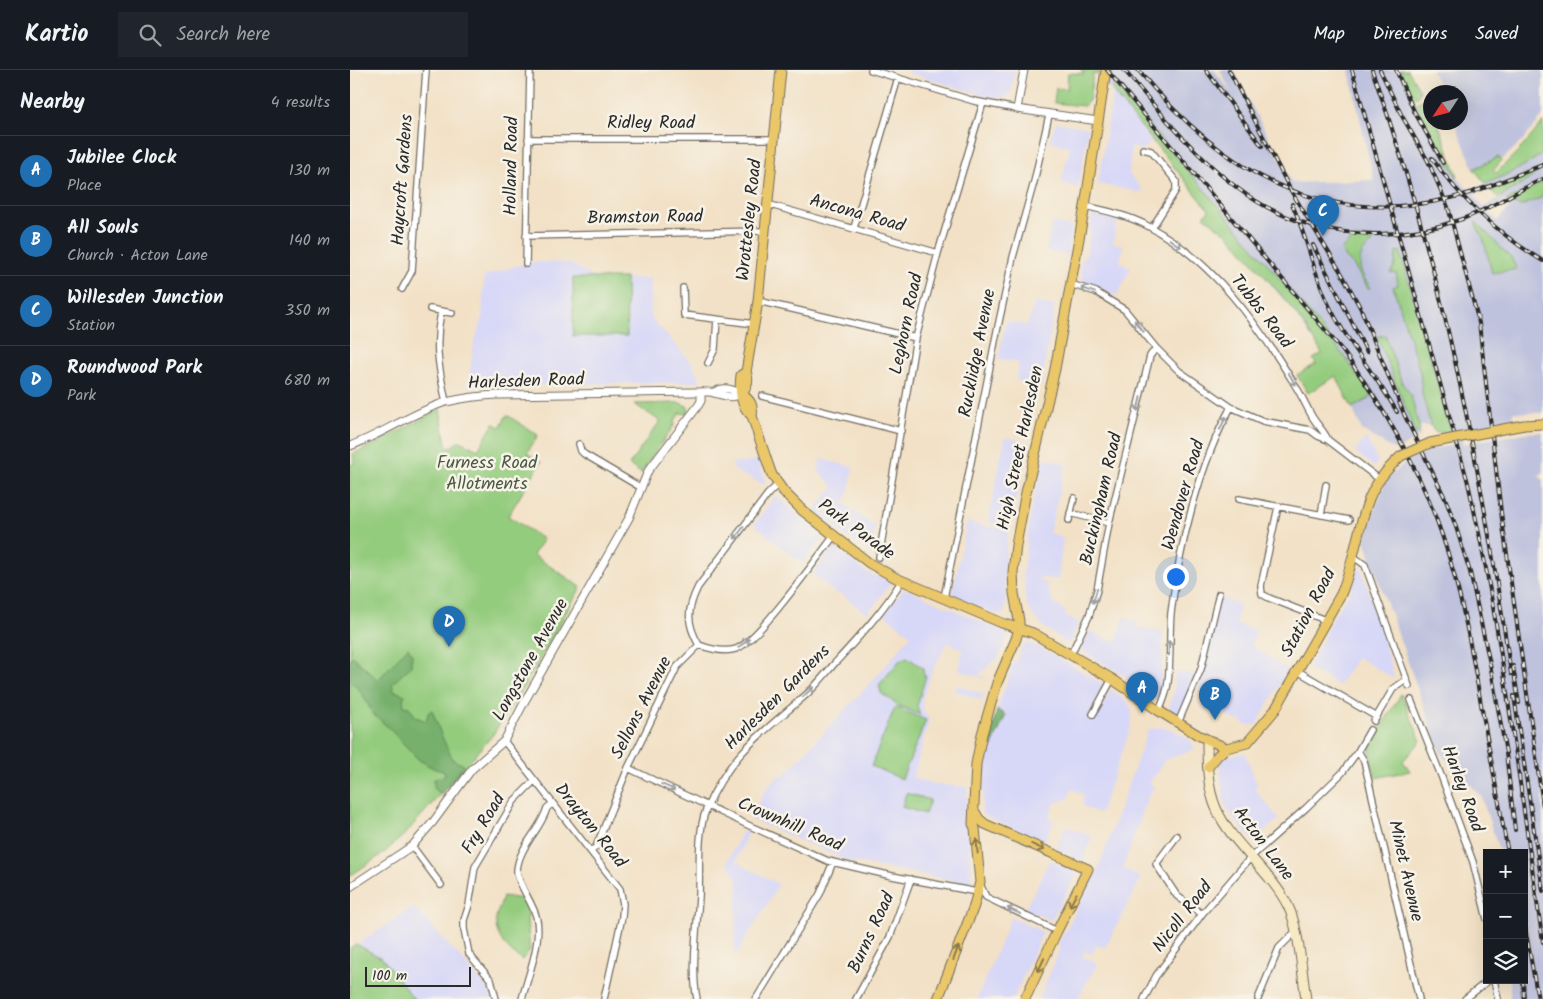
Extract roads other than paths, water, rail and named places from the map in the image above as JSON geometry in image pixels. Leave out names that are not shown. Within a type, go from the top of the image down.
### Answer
[{"type":"main road","name":"Wrottesley Road","points":[[746,403],[742,394],[740,380],[741,375],[746,372],[755,324],[781,70]]},
{"type":"main road","name":"High Street Harlesden","points":[[1019,628],[1013,572],[1016,545],[1025,497],[1055,369],[1085,206],[1106,70]]},
{"type":"main road","name":"Park Parade","points":[[746,403],[768,464],[778,484],[797,506],[876,568],[1002,623],[1019,628]]},
{"type":"main road","name":"Station Road","points":[[1226,748],[1247,743],[1274,710],[1341,594],[1354,557],[1369,498],[1379,479],[1388,468],[1401,456],[1430,443],[1524,425],[1543,424]]},
{"type":"main road","points":[[938,999],[974,906],[980,882],[973,819],[975,812],[976,764],[982,734],[997,683],[1019,628],[1033,632],[1071,654],[1112,678],[1156,709],[1206,740],[1226,748],[1208,767]]},
{"type":"main road","name":"Acton Lane","points":[[1206,740],[1212,799],[1216,809],[1251,857],[1276,886],[1294,920],[1306,999]]},
{"type":"main road","points":[[975,812],[985,824],[1088,869],[1026,999]]},
{"type":"main road","points":[[975,828],[980,824],[985,824]]},
{"type":"street","name":"Haycroft Gardens","points":[[402,289],[412,271],[426,70]]},
{"type":"street","name":"Holland Road","points":[[526,264],[530,70]]},
{"type":"street","points":[[871,70],[983,103],[1049,115],[1098,121]]},
{"type":"street","points":[[1018,109],[1024,70]]},
{"type":"street","points":[[854,228],[898,78]]},
{"type":"street","name":"Leghorn Road","points":[[879,557],[916,338],[938,253],[983,103]]},
{"type":"street","name":"Rucklidge Avenue","points":[[944,598],[1013,257],[1034,182],[1049,115]]},
{"type":"street","name":"Ridley Road","points":[[528,139],[775,139]]},
{"type":"street","points":[[1143,149],[1151,151],[1176,181],[1177,186],[1152,228]]},
{"type":"street","name":"Ancona Road","points":[[767,204],[938,253]]},
{"type":"street","name":"Tubbs Road","points":[[1085,206],[1132,218],[1152,228],[1198,262],[1232,297],[1275,352],[1314,420],[1324,431],[1328,440],[1379,479]]},
{"type":"street","name":"Bramston Road","points":[[526,236],[764,231]]},
{"type":"street","points":[[1070,284],[1096,292],[1125,310],[1156,348],[1179,371],[1231,407],[1263,421],[1310,430],[1328,440]]},
{"type":"street","points":[[682,288],[684,314],[755,324]]},
{"type":"street","points":[[758,301],[916,338]]},
{"type":"street","points":[[430,309],[452,314]]},
{"type":"street","points":[[441,312],[436,350],[446,402]]},
{"type":"street","points":[[708,364],[715,349],[717,319]]},
{"type":"street","name":"Buckingham Road","points":[[1071,654],[1089,616],[1097,590],[1110,523],[1150,356],[1156,348]]},
{"type":"street","name":"Harlesden Road","points":[[350,446],[370,439],[424,411],[446,402],[472,397],[714,392],[719,389],[732,388],[742,394]]},
{"type":"street","name":"Longstone Avenue","points":[[350,887],[412,846],[433,822],[472,769],[504,741],[629,518],[648,471],[694,410],[698,392]]},
{"type":"street","points":[[762,396],[901,431]]},
{"type":"street","name":"Wendover Road","points":[[1156,709],[1168,684],[1169,632],[1174,590],[1189,524],[1213,444],[1231,407]]},
{"type":"street","points":[[579,444],[584,454],[640,487]]},
{"type":"street","points":[[778,484],[768,494],[698,587],[689,613],[690,624],[698,645],[708,649],[726,651],[737,649],[744,644],[773,614],[834,536]]},
{"type":"street","points":[[1321,515],[1326,485]]},
{"type":"street","points":[[1074,498],[1070,517],[1110,523]]},
{"type":"street","points":[[1239,499],[1349,520]]},
{"type":"street","points":[[1278,507],[1261,586],[1262,594],[1325,620]]},
{"type":"street","points":[[1296,670],[1376,719],[1393,689],[1408,683],[1365,565],[1354,557]]},
{"type":"street","name":"Harlesden Gardens","points":[[697,999],[694,981],[701,848],[703,825],[708,806],[736,757],[808,692],[852,645],[902,580]]},
{"type":"street","points":[[1178,723],[1201,669],[1219,594]]},
{"type":"street","name":"Sellons Avenue","points":[[591,851],[596,846],[606,825],[628,768],[677,667],[698,645]]},
{"type":"street","points":[[1093,714],[1112,678]]},
{"type":"street","name":"Harley Road","points":[[1411,700],[1473,862],[1483,903]]},
{"type":"street","name":"Nicoll Road","points":[[1144,999],[1156,976],[1202,914],[1251,857],[1332,783],[1358,751],[1370,730]]},
{"type":"street","name":"Drayton Road","points":[[504,741],[620,889],[623,904],[604,999]]},
{"type":"street","name":"Minet Avenue","points":[[1358,751],[1364,762],[1419,999]]},
{"type":"street","name":"Crownhill Road","points":[[628,768],[777,838],[833,862],[977,892]]},
{"type":"street","name":"Fry Road","points":[[496,999],[491,980],[469,954],[464,920],[469,905],[475,867],[514,801],[534,781]]},
{"type":"street","points":[[522,999],[538,934],[537,917],[517,872],[520,856],[547,808],[552,804]]},
{"type":"street","points":[[1177,836],[1156,864],[1177,896],[1202,914]]},
{"type":"street","points":[[412,846],[441,885]]},
{"type":"street","points":[[756,999],[820,894],[833,862]]},
{"type":"street","name":"Burns Road","points":[[856,999],[890,937],[912,879]]},
{"type":"street","points":[[980,882],[986,897],[1057,931]]},
{"type":"street","points":[[1258,999],[1279,948],[1296,932]]},
{"type":"street","points":[[1465,999],[1484,984]]},
{"type":"street","points":[[1495,984],[1498,999]]},
{"type":"railway","points":[[1107,70],[1342,350],[1386,416],[1411,462],[1433,510],[1449,556],[1460,598],[1507,849]]},
{"type":"railway","points":[[1124,70],[1163,116],[1205,161],[1220,174],[1261,204],[1288,217],[1316,226],[1345,232],[1374,234],[1404,232],[1433,227],[1473,215],[1543,179]]},
{"type":"railway","points":[[1138,70],[1170,106],[1203,137],[1238,163],[1275,184],[1315,198],[1357,206],[1402,206],[1463,195],[1543,165]]},
{"type":"railway","points":[[1206,70],[1262,146]]},
{"type":"railway","points":[[1229,70],[1291,191],[1342,274],[1361,309],[1404,414],[1445,498],[1455,524],[1470,572],[1490,664],[1506,753],[1515,830]]},
{"type":"railway","points":[[1352,70],[1467,479],[1480,536],[1501,651],[1543,942]]},
{"type":"railway","points":[[1372,70],[1397,144],[1439,293],[1472,444],[1511,674]]},
{"type":"railway","points":[[1380,70],[1402,116],[1428,161],[1448,207],[1479,323],[1501,512],[1543,806]]},
{"type":"railway","points":[[1396,70],[1414,111],[1443,163]]},
{"type":"railway","points":[[1432,158],[1468,202],[1482,215],[1512,240],[1543,261]]},
{"type":"railway","points":[[1292,204],[1319,280],[1336,319],[1397,412]]},
{"type":"railway","points":[[1313,245],[1367,352]]},
{"type":"railway","points":[[1513,666],[1519,703]]},
{"type":"railway","points":[[1514,696],[1543,891]]},
{"type":"railway","points":[[1527,939],[1538,999]]},
{"type":"railway","points":[[1523,984],[1524,999]]},
{"type":"place","name":"Willesden Junction","points":[[1323,236]]},
{"type":"place","name":"Roundwood Park","points":[[449,647]]},
{"type":"place","name":"Jubilee Clock","points":[[1142,713]]},
{"type":"place","name":"All Souls","points":[[1215,720]]},
{"type":"park label","name":"Furness Road Allotments","points":[[487,473]]}]
